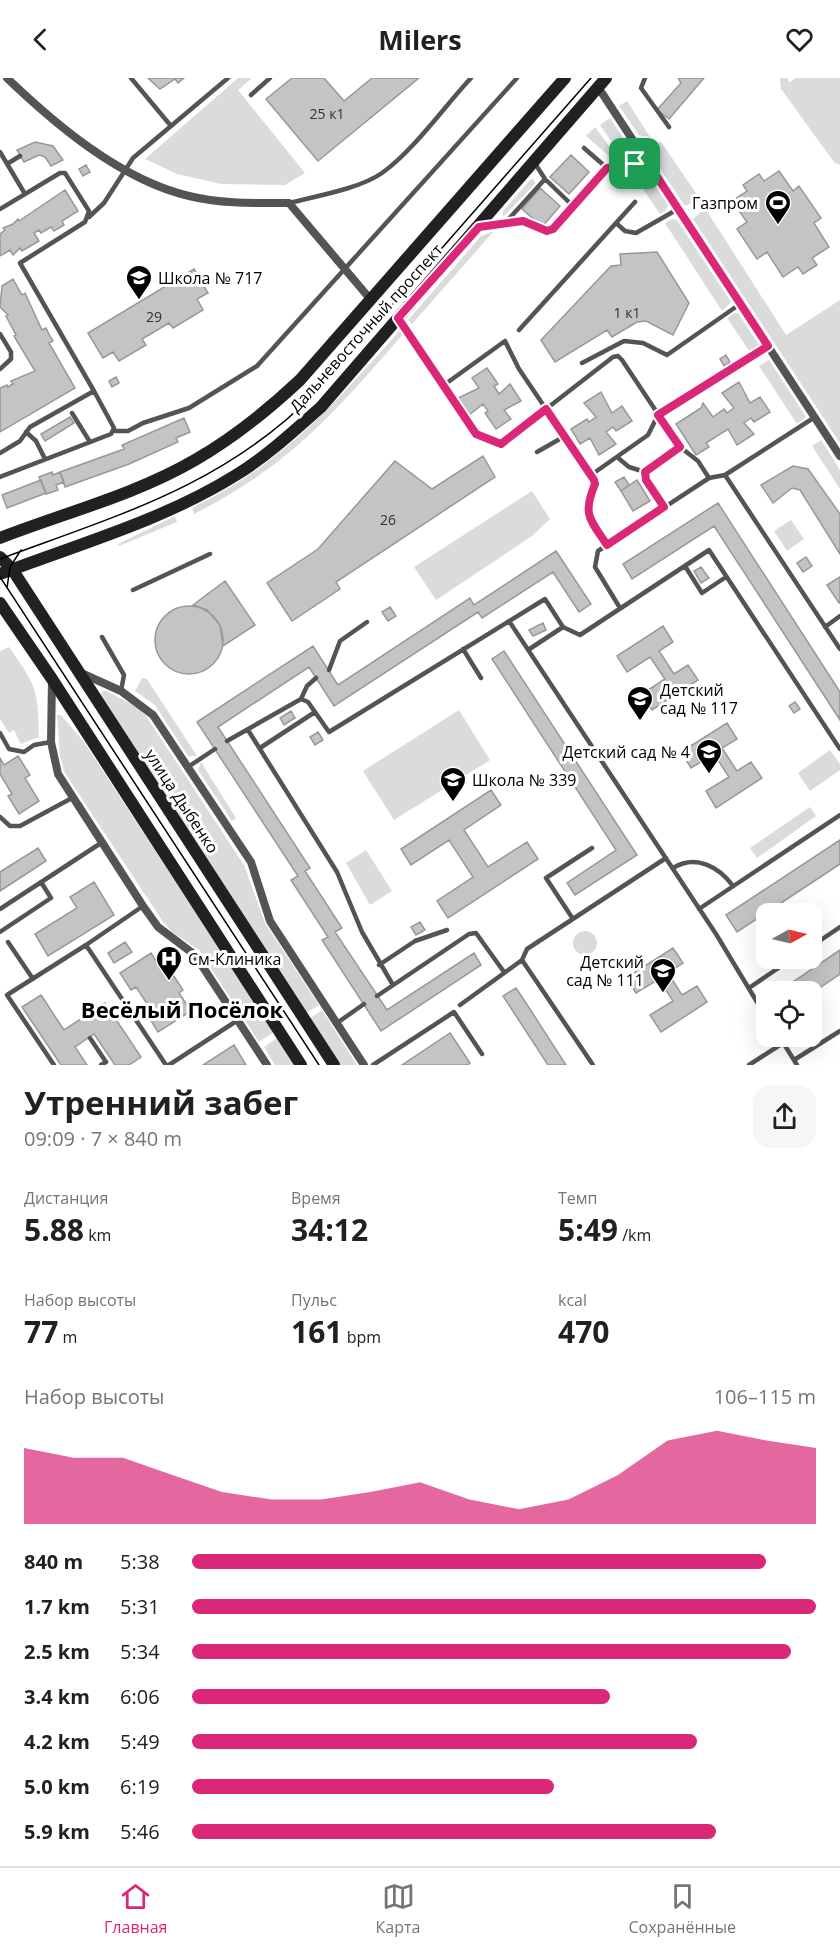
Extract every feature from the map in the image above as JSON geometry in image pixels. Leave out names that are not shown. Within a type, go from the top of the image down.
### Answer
[{"type":"main road","name":"Дальневосточный проспект","points":[[0,538],[132,489],[194,461],[266,411],[300,380],[565,78]]},
{"type":"main road","name":"Дальневосточный проспект","points":[[0,574],[182,504],[236,475],[278,445],[321,407],[602,83]]},
{"type":"main road","name":"улица Дыбенко","points":[[0,557],[12,569],[334,1065]]},
{"type":"main road","points":[[0,603],[52,679],[301,1065]]},
{"type":"street","points":[[7,78],[80,141],[126,169],[164,188],[188,196],[228,203],[289,203],[371,300]]},
{"type":"street","points":[[602,83],[650,166],[840,456]]},
{"type":"street","points":[[79,671],[121,692],[148,709],[251,862],[270,921],[364,1065]]},
{"type":"street","points":[[52,679],[51,742],[58,774],[158,927],[195,954],[267,1065]]},
{"type":"lane","points":[[131,78],[171,126]]},
{"type":"lane","points":[[114,431],[94,391],[20,263],[85,222],[105,203],[134,158],[228,78]]},
{"type":"lane","points":[[251,95],[270,78]]},
{"type":"lane","points":[[289,203],[334,191],[381,173],[417,139],[471,78]]},
{"type":"lane","points":[[0,477],[114,431],[128,431],[143,423],[189,408],[257,366],[518,78]]},
{"type":"lane","points":[[645,78],[641,88],[669,127]]},
{"type":"lane","points":[[584,148],[607,168]]},
{"type":"lane","points":[[0,152],[25,194]]},
{"type":"lane","points":[[7,164],[20,156]]},
{"type":"lane","points":[[534,162],[544,179],[573,206]]},
{"type":"lane","points":[[479,227],[523,221],[547,231],[553,229],[607,168],[635,164],[650,166]]},
{"type":"lane","points":[[0,209],[60,173],[65,173],[89,211],[89,217]]},
{"type":"lane","points":[[507,222],[544,179]]},
{"type":"lane","points":[[519,330],[635,202]]},
{"type":"lane","points":[[616,223],[624,231],[636,233],[678,209]]},
{"type":"lane","points":[[582,363],[624,341],[643,343],[667,355],[740,304]]},
{"type":"lane","points":[[398,318],[476,434],[501,444],[613,357],[618,356],[680,447],[698,461],[709,478]]},
{"type":"lane","points":[[0,334],[10,352],[11,359],[0,369]]},
{"type":"lane","points":[[444,385],[505,341],[519,369],[591,475],[595,484],[589,494],[587,505],[591,521],[607,545]]},
{"type":"lane","points":[[591,475],[648,435],[658,415],[768,346]]},
{"type":"lane","points":[[0,453],[20,441],[26,432],[94,391]]},
{"type":"lane","points":[[72,413],[90,442]]},
{"type":"lane","points":[[620,608],[595,567],[598,551],[709,478],[725,476],[815,417]]},
{"type":"lane","points":[[26,432],[36,441],[45,459]]},
{"type":"lane","points":[[537,452],[565,436]]},
{"type":"lane","points":[[617,457],[629,468],[645,472],[680,447]]},
{"type":"lane","points":[[645,472],[646,480],[664,507]]},
{"type":"lane","points":[[725,476],[840,649]]},
{"type":"lane","points":[[301,699],[308,702],[328,732],[545,599],[563,627],[580,635],[709,550],[840,749]]},
{"type":"lane","points":[[133,590],[210,554]]},
{"type":"lane","points":[[685,566],[702,593],[726,577]]},
{"type":"lane","points":[[825,627],[840,616]]},
{"type":"lane","points":[[509,621],[673,868],[756,1000]]},
{"type":"lane","points":[[329,670],[340,641],[367,622]]},
{"type":"lane","points":[[528,650],[563,627]]},
{"type":"lane","points":[[102,637],[124,675],[121,692]]},
{"type":"lane","points":[[463,649],[481,678]]},
{"type":"lane","points":[[227,741],[301,699],[307,686],[316,678]]},
{"type":"lane","points":[[260,748],[315,712]]},
{"type":"lane","points":[[249,730],[337,872],[362,932],[379,965],[393,985]]},
{"type":"lane","points":[[0,733],[9,749],[24,752],[34,745],[51,742]]},
{"type":"lane","points":[[188,767],[215,749]]},
{"type":"lane","points":[[0,817],[10,826],[20,826],[72,798]]},
{"type":"lane","points":[[699,909],[840,815]]},
{"type":"lane","points":[[0,909],[101,843]]},
{"type":"lane","points":[[573,919],[546,878],[592,848]]},
{"type":"lane","points":[[460,1005],[522,960],[526,949],[666,858]]},
{"type":"lane","points":[[673,868],[683,864],[707,864],[725,876],[733,886]]},
{"type":"lane","points":[[0,932],[51,898],[41,882]]},
{"type":"lane","points":[[7,996],[143,906]]},
{"type":"lane","points":[[822,939],[840,927]]},
{"type":"lane","points":[[379,965],[415,941],[447,930]]},
{"type":"lane","points":[[377,996],[469,934],[476,933],[482,938],[504,972]]},
{"type":"lane","points":[[8,942],[33,979]]},
{"type":"lane","points":[[86,945],[167,1065],[238,1020]]},
{"type":"lane","points":[[522,960],[593,1065]]},
{"type":"lane","points":[[749,988],[777,969]]},
{"type":"lane","points":[[0,992],[7,996],[54,1065]]},
{"type":"lane","points":[[337,1023],[364,1004]]},
{"type":"lane","points":[[373,1065],[454,1012],[482,1054]]},
{"type":"lane","points":[[786,1047],[796,1063],[840,1031]]},
{"type":"lane","points":[[90,1038],[106,1062],[101,1065]]},
{"type":"lane","points":[[749,1065],[777,1047]]},
{"type":"shaded area","points":[[238,78],[252,78],[238,90],[305,173],[285,185],[221,184],[177,174],[145,159]]},
{"type":"shaded area","points":[[780,78],[788,78],[789,83],[795,78],[840,78],[840,165],[834,162],[781,89]]},
{"type":"shaded area","points":[[627,101],[650,137],[639,135],[619,106]]},
{"type":"shaded area","points":[[610,118],[634,154],[633,158],[624,160],[600,125]]},
{"type":"shaded area","points":[[595,127],[620,161],[609,156],[586,136]]},
{"type":"shaded area","points":[[661,142],[700,199],[685,206],[651,155],[655,145]]},
{"type":"shaded area","points":[[630,170],[648,175],[668,205],[666,210],[660,214]]},
{"type":"shaded area","points":[[534,179],[535,184],[503,217],[503,211],[530,180]]},
{"type":"shaded area","points":[[705,208],[786,335],[840,300],[840,443],[693,219]]},
{"type":"shaded area","points":[[672,219],[677,220],[731,302],[722,311],[665,223]]},
{"type":"shaded area","points":[[494,231],[412,324],[408,320],[481,236]]},
{"type":"shaded area","points":[[738,313],[759,345],[750,352],[727,318]]},
{"type":"shaded area","points":[[402,328],[405,332],[357,387],[310,434],[258,476],[228,496],[194,514],[192,508],[255,471],[282,451],[330,406]]},
{"type":"shaded area","points":[[769,360],[806,417],[797,424],[759,366]]},
{"type":"shaded area","points":[[821,440],[840,470],[840,489],[812,446]]},
{"type":"shaded area","points":[[532,491],[550,519],[532,536],[436,600],[414,567]]},
{"type":"shaded area","points":[[175,516],[177,522],[119,546],[118,544]]},
{"type":"shaded area","points":[[791,520],[804,539],[787,551],[774,531]]},
{"type":"shaded area","points":[[9,647],[31,680],[38,708],[39,737],[21,744],[14,730],[9,733],[0,719],[0,651]]},
{"type":"shaded area","points":[[142,678],[147,679],[197,756],[188,756],[155,705],[135,691]]},
{"type":"shaded area","points":[[104,690],[137,707],[146,716],[244,865],[265,923],[319,1005],[305,1014],[117,724],[101,694]]},
{"type":"shaded area","points":[[459,710],[490,760],[394,820],[363,771]]},
{"type":"shaded area","points":[[57,715],[61,715],[84,742],[274,1032],[259,1042],[199,950],[172,932],[163,922],[65,773],[60,757]]},
{"type":"shaded area","points":[[830,750],[840,764],[840,770],[810,791],[798,773]]},
{"type":"shaded area","points":[[201,762],[236,818],[232,821],[198,770]]},
{"type":"shaded area","points":[[810,807],[816,816],[757,858],[750,848]]},
{"type":"shaded area","points":[[366,850],[392,891],[370,905],[346,863]]},
{"type":"shaded area","points":[[585,931],[594,934],[597,943],[594,952],[585,955],[576,952],[573,943],[576,934]]},
{"type":"shaded area","points":[[322,1010],[357,1065],[339,1065],[309,1019]]},
{"type":"shaded area","points":[[277,1038],[294,1065],[275,1065],[264,1047]]},
{"type":"building","points":[[148,78],[184,78],[178,83],[175,79],[160,89]]},
{"type":"building","points":[[292,78],[324,78],[344,101],[372,78],[419,78],[318,161],[266,99]]},
{"type":"building","points":[[678,78],[704,78],[669,119],[657,110],[681,83]]},
{"type":"building","points":[[35,142],[53,146],[63,160],[51,166],[45,157],[39,155],[24,162],[17,150]]},
{"type":"building","points":[[571,155],[589,172],[569,194],[550,177]]},
{"type":"building","points":[[86,165],[90,172],[83,176],[79,169]]},
{"type":"building","name":"Газпром","points":[[779,171],[793,191],[799,186],[821,218],[814,223],[829,247],[812,258],[817,265],[803,274],[798,267],[783,277],[767,252],[757,259],[737,229],[747,222],[732,201],[747,191],[743,185],[759,174],[764,181]]},
{"type":"building","points":[[540,188],[560,206],[542,227],[522,209]]},
{"type":"building","points":[[65,190],[78,211],[62,221],[64,225],[54,231],[51,227],[41,233],[39,230],[34,233],[39,241],[22,251],[20,248],[13,255],[10,250],[0,256],[0,234],[5,230],[3,228],[18,219],[19,221]]},
{"type":"building","points":[[657,252],[689,303],[673,335],[646,321],[637,322],[612,337],[607,330],[555,362],[541,340],[611,266],[621,265],[620,254]]},
{"type":"building","points":[[194,269],[208,293],[197,299],[203,310],[173,328],[169,323],[142,339],[146,345],[119,361],[113,352],[103,358],[88,333]]},
{"type":"building","points":[[13,279],[22,295],[25,293],[42,330],[46,328],[53,341],[49,343],[75,388],[0,432],[0,388],[7,385],[8,387],[13,384],[11,381],[35,371],[14,336],[16,335],[6,316],[8,315],[0,307],[2,286]]},
{"type":"building","points":[[726,355],[730,362],[724,366],[720,359]]},
{"type":"building","points":[[487,368],[498,384],[494,386],[499,394],[510,384],[521,401],[504,410],[511,419],[496,429],[485,413],[488,411],[483,404],[469,415],[458,398],[479,388],[472,378]]},
{"type":"building","points":[[116,377],[119,383],[112,387],[109,381]]},
{"type":"building","points":[[739,382],[750,403],[760,397],[770,412],[754,422],[751,418],[744,423],[754,434],[737,445],[728,429],[706,443],[709,447],[696,455],[676,424],[701,408],[703,403],[713,417],[724,409],[727,413],[734,408],[722,393]]},
{"type":"building","points":[[601,392],[612,413],[622,406],[632,421],[616,431],[613,427],[606,432],[616,444],[599,455],[590,438],[580,444],[571,429],[587,419],[589,422],[596,417],[584,403]]},
{"type":"building","points":[[70,417],[74,423],[45,441],[41,434]]},
{"type":"building","points":[[184,418],[190,432],[176,438],[178,442],[129,464],[65,487],[60,472],[124,449],[122,445]]},
{"type":"building","points":[[483,456],[495,477],[336,582],[340,589],[292,621],[267,583],[318,549],[395,461],[432,489]]},
{"type":"building","points":[[793,466],[808,469],[840,514],[840,554],[800,490],[792,488],[773,503],[761,485]]},
{"type":"building","points":[[52,472],[53,475],[60,472],[64,482],[56,485],[58,490],[46,494],[39,477]]},
{"type":"building","points":[[624,477],[629,485],[621,491],[615,482]]},
{"type":"building","points":[[41,480],[46,493],[7,508],[2,495]]},
{"type":"building","points":[[637,480],[650,501],[633,511],[621,491]]},
{"type":"building","points":[[718,503],[840,692],[840,720],[714,526],[632,579],[623,564]]},
{"type":"building","points":[[556,551],[591,604],[579,612],[553,572],[482,618],[478,612],[334,706],[309,667],[218,727],[310,868],[305,871],[342,928],[335,932],[387,1010],[474,953],[481,965],[381,1031],[322,940],[328,937],[291,880],[298,876],[197,722],[313,646],[338,685],[470,598],[474,605]]},
{"type":"building","points":[[806,557],[812,566],[803,572],[797,563]]},
{"type":"building","points":[[701,567],[709,578],[701,583],[694,571]]},
{"type":"building","points":[[840,577],[840,603],[839,603],[827,585]]},
{"type":"building","points":[[225,581],[255,625],[223,646],[220,625],[207,610],[193,605]]},
{"type":"building","points":[[189,606],[202,609],[213,616],[220,627],[223,640],[220,653],[213,664],[202,671],[189,674],[176,671],[165,664],[158,653],[155,640],[158,627],[165,616],[176,609]]},
{"type":"building","points":[[390,607],[396,616],[388,621],[382,612]]},
{"type":"building","points":[[543,623],[546,630],[533,636],[529,630]]},
{"type":"building","points":[[663,626],[673,642],[659,651],[674,674],[688,665],[698,680],[652,710],[642,694],[665,679],[650,657],[627,672],[617,656]]},
{"type":"building","points":[[504,651],[637,855],[575,895],[567,883],[616,850],[492,659]]},
{"type":"building","points":[[795,702],[800,709],[794,713],[789,706]]},
{"type":"building","points":[[291,711],[295,718],[284,725],[280,718]]},
{"type":"building","points":[[727,723],[737,739],[722,748],[737,771],[751,762],[762,778],[716,808],[706,791],[729,777],[714,754],[691,768],[681,752]]},
{"type":"building","points":[[318,732],[323,740],[315,745],[310,737]]},
{"type":"building","points":[[18,756],[30,775],[25,778],[39,801],[19,814],[8,796],[12,794],[0,774],[0,758],[4,765]]},
{"type":"building","points":[[491,790],[501,805],[464,830],[488,867],[527,842],[538,859],[448,918],[437,901],[473,877],[449,840],[411,865],[401,849]]},
{"type":"building","points":[[840,840],[840,864],[781,903],[756,903],[756,919],[737,932],[726,915]]},
{"type":"building","points":[[38,848],[46,861],[0,891],[0,872]]},
{"type":"building","points":[[94,882],[114,915],[48,956],[35,934],[77,908],[70,897]]},
{"type":"building","points":[[420,922],[425,930],[416,935],[411,927]]},
{"type":"building","points":[[125,942],[132,952],[114,963],[108,953]]},
{"type":"building","points":[[673,948],[683,963],[668,973],[682,995],[697,986],[707,1002],[661,1032],[650,1015],[673,1001],[659,979],[636,993],[626,978]]},
{"type":"building","points":[[840,950],[840,974],[822,986],[822,981],[794,981],[812,969],[822,969],[822,962]]},
{"type":"building","points":[[151,953],[162,970],[168,967],[183,990],[179,993],[191,1011],[158,1032],[147,1014],[152,1011],[136,987],[131,990],[120,973]]},
{"type":"building","points":[[516,988],[566,1065],[548,1065],[503,996]]},
{"type":"building","points":[[41,995],[64,1030],[105,1003],[141,1057],[129,1065],[115,1065],[94,1034],[75,1047],[87,1065],[61,1065],[22,1007]]},
{"type":"building","points":[[450,1033],[470,1063],[468,1065],[402,1065]]},
{"type":"building","points":[[234,1045],[246,1065],[203,1065]]},
{"type":"tram line","points":[[0,559],[86,528],[167,494],[206,475],[279,426],[314,394],[591,78]]},
{"type":"tram line","points":[[7,588],[10,567],[21,550]]},
{"type":"tram line","points":[[0,577],[319,1065]]},
{"type":"place","name":"Газпром","points":[[778,226]]},
{"type":"place","name":"Школа № 717","points":[[139,301]]},
{"type":"place","name":"Детский сад № 117","points":[[640,722]]},
{"type":"place","name":"Детский сад № 4","points":[[709,775]]},
{"type":"place","name":"Школа № 339","points":[[453,803]]},
{"type":"place","name":"См-Клиника","points":[[169,982]]},
{"type":"place","name":"Детский сад № 111","points":[[663,994]]},
{"type":"district","name":"Весёлый Посёлок","points":[[182,1009]]},
{"type":"route","points":[[635,164],[650,166],[768,346],[658,415],[680,447],[645,472],[646,480],[664,507],[607,545],[591,521],[587,505],[589,494],[594,488],[594,480],[546,409],[501,444],[476,434],[398,318],[479,227],[523,221],[541,230],[553,229],[607,168],[635,164]]}]
